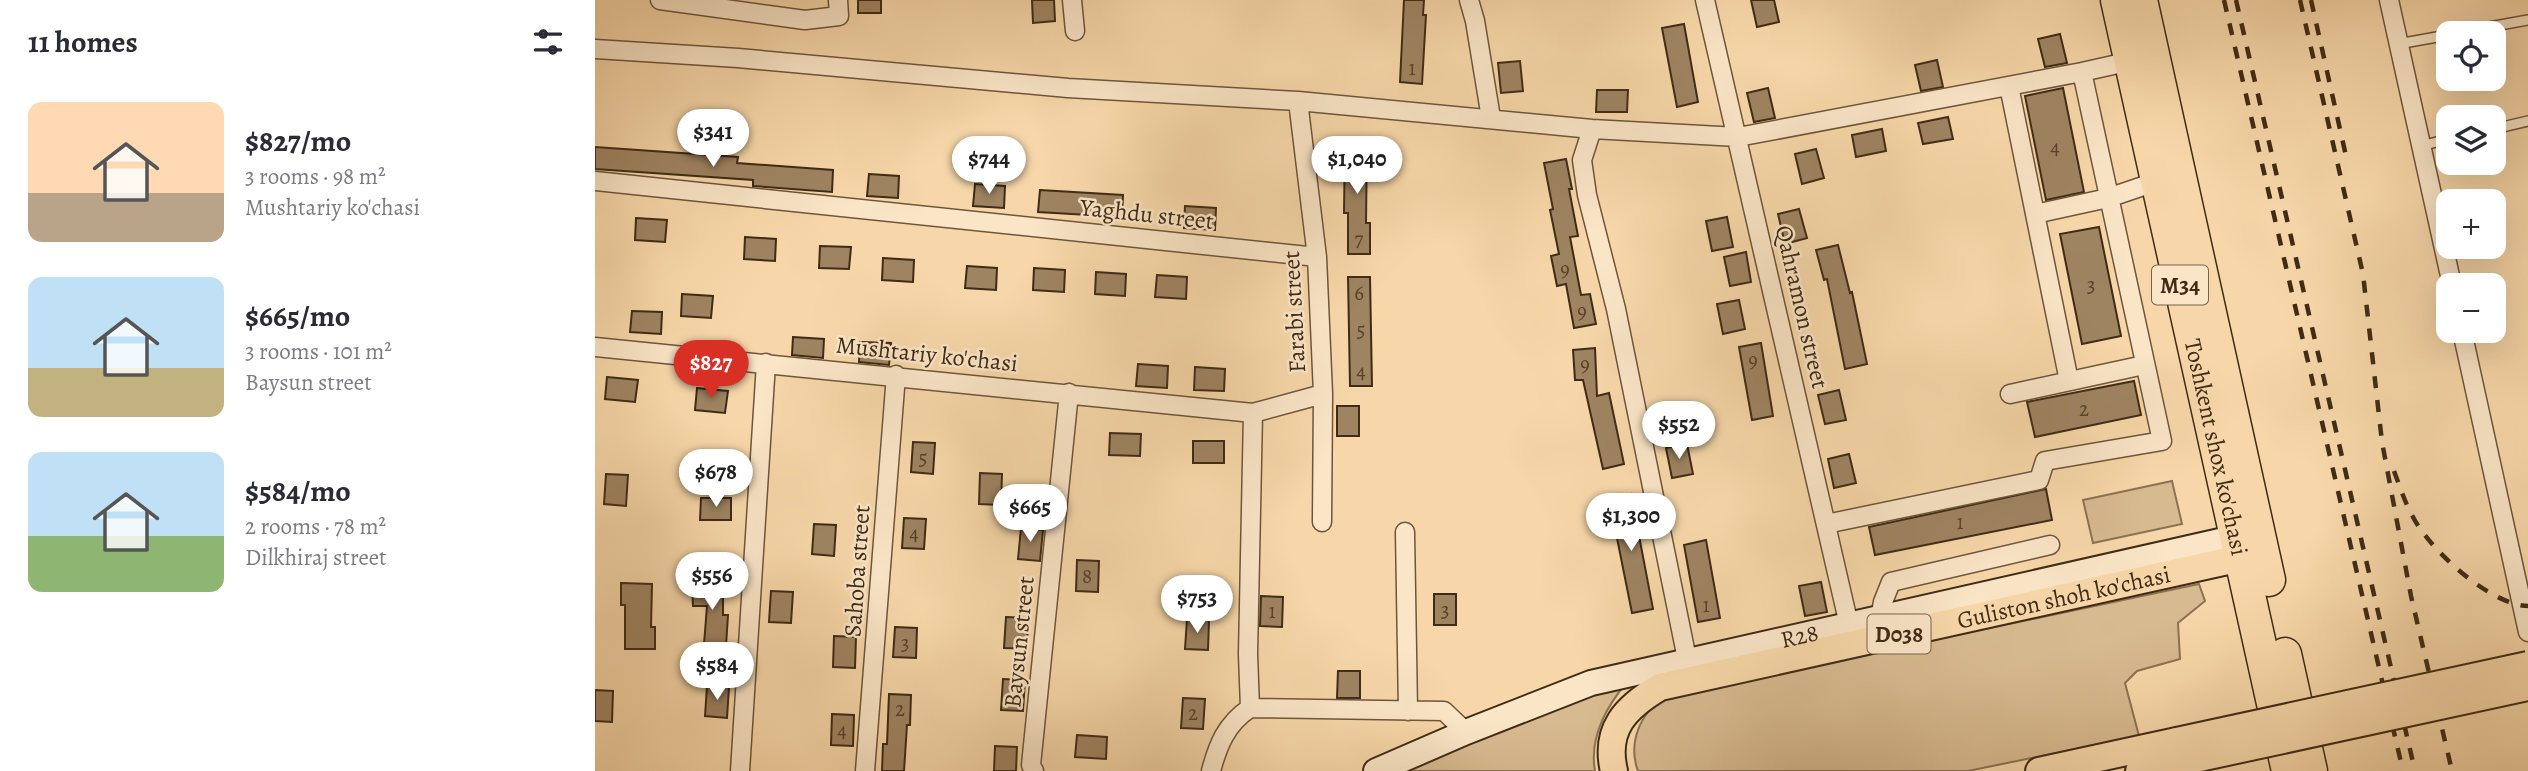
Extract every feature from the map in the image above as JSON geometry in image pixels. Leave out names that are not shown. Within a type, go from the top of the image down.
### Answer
[{"type":"highway","name":"Toshkent shox ko'chasi","points":[[2117,0],[2131,61],[2162,141],[2158,181],[2250,545],[2311,771]]},
{"type":"highway","name":"Toshkent shox ko'chasi","points":[[2141,0],[2162,141],[2250,545],[2288,771]]},
{"type":"main road","name":"R28","points":[[1376,771],[1591,683],[1687,659],[1982,595],[2250,545]]},
{"type":"main road","name":"Guliston shoh ko'chasi","points":[[1614,771],[1613,733],[1626,711],[1660,687],[2250,545]]},
{"type":"main road","points":[[2139,771],[2179,751],[2528,665]]},
{"type":"main road","points":[[2039,771],[2179,751],[2528,687]]},
{"type":"street","points":[[660,0],[805,20],[839,8]]},
{"type":"street","points":[[1072,0],[1075,31]]},
{"type":"street","points":[[1469,0],[1491,118]]},
{"type":"street","name":"Qahramon street","points":[[1705,0],[1849,625]]},
{"type":"street","points":[[2389,0],[2449,273]]},
{"type":"street","points":[[595,49],[738,58],[1068,88],[1298,101],[1592,129],[1738,137],[2131,61]]},
{"type":"street","points":[[1826,524],[2039,480],[2045,461],[2162,441],[2082,72]]},
{"type":"street","points":[[2009,86],[2069,381]]},
{"type":"street","name":"Farabi street","points":[[1298,101],[1317,257],[1323,394],[1322,522]]},
{"type":"street","points":[[1592,129],[1582,160],[1587,195],[1616,309],[1687,659]]},
{"type":"street","name":"Yaghdu street","points":[[595,181],[1317,257]]},
{"type":"street","points":[[2035,214],[2108,198],[2158,181]]},
{"type":"street","points":[[2465,343],[2528,632]]},
{"type":"street","name":"Mushtariy ko'chasi","points":[[595,347],[896,375],[1253,413]]},
{"type":"street","points":[[740,771],[766,363]]},
{"type":"street","points":[[2010,394],[2144,365]]},
{"type":"street","name":"Sahoba street","points":[[865,771],[896,375]]},
{"type":"street","name":"Baysun street","points":[[1034,771],[1031,765],[1069,393]]},
{"type":"street","points":[[1250,708],[1248,654],[1253,413],[1323,394]]},
{"type":"street","points":[[1405,532],[1408,711]]},
{"type":"street","points":[[1880,618],[1891,582],[2050,545]]},
{"type":"street","points":[[1971,564],[1982,595]]},
{"type":"street","points":[[1211,771],[1218,744],[1236,718],[1250,708],[1444,711],[1466,732]]},
{"type":"lane","points":[[2506,24],[2528,20]]},
{"type":"lane","points":[[2398,44],[2436,37]]},
{"type":"lane","points":[[2506,126],[2528,121]]},
{"type":"lane","points":[[2421,146],[2436,142]]},
{"type":"shaded area","points":[[2172,481],[2182,524],[2093,543],[2083,500]]},
{"type":"shaded area","points":[[2199,584],[2205,601],[2178,623],[2180,659],[2137,671],[2125,683],[2139,736],[1968,771],[1638,771],[1634,750],[1638,730],[1648,712],[1668,697]]},
{"type":"shaded area","points":[[1627,682],[1606,712],[1597,734],[1595,771],[1401,771],[1594,688]]},
{"type":"building","points":[[858,0],[881,0],[881,13],[858,13]]},
{"type":"building","points":[[1032,0],[1054,0],[1055,21],[1033,23]]},
{"type":"building","points":[[1404,0],[1424,0],[1423,15],[1426,15],[1422,84],[1400,82]]},
{"type":"building","points":[[1751,0],[1774,0],[1779,22],[1757,27]]},
{"type":"building","points":[[1684,24],[1698,102],[1677,107],[1662,28]]},
{"type":"building","points":[[2060,34],[2067,63],[2045,67],[2038,39]]},
{"type":"building","points":[[1937,60],[1943,87],[1921,91],[1915,65]]},
{"type":"building","points":[[1520,61],[1523,91],[1501,93],[1498,63]]},
{"type":"building","points":[[1768,88],[1775,118],[1754,122],[1747,93]]},
{"type":"building","points":[[2063,88],[2084,192],[2046,200],[2025,96]]},
{"type":"building","points":[[1597,90],[1628,90],[1627,112],[1596,112]]},
{"type":"building","points":[[1948,117],[1953,139],[1923,144],[1918,123]]},
{"type":"building","points":[[1882,129],[1886,151],[1856,157],[1852,135]]},
{"type":"building","points":[[1345,139],[1367,139],[1366,223],[1370,223],[1370,254],[1348,254],[1348,213],[1344,213]]},
{"type":"building","points":[[595,147],[738,157],[737,163],[833,170],[832,192],[753,186],[753,180],[595,169]]},
{"type":"building","points":[[1816,149],[1824,178],[1802,184],[1795,154]]},
{"type":"building","points":[[1566,159],[1578,236],[1570,237],[1581,295],[1590,294],[1596,324],[1574,328],[1566,284],[1557,286],[1551,256],[1559,254],[1544,163]]},
{"type":"building","points":[[869,174],[899,176],[898,198],[867,196]]},
{"type":"building","points":[[975,184],[1005,186],[1004,208],[973,206]]},
{"type":"building","points":[[1040,190],[1123,195],[1122,217],[1038,212]]},
{"type":"building","points":[[1185,206],[1216,208],[1215,230],[1184,228]]},
{"type":"building","points":[[1799,209],[1807,238],[1785,244],[1778,214]]},
{"type":"building","points":[[1727,217],[1733,247],[1712,251],[1706,221]]},
{"type":"building","points":[[636,218],[667,220],[665,242],[635,240]]},
{"type":"building","points":[[2099,227],[2121,336],[2082,344],[2060,234]]},
{"type":"building","points":[[745,237],[776,239],[775,261],[744,259]]},
{"type":"building","points":[[1838,245],[1850,293],[1852,292],[1867,364],[1845,369],[1827,279],[1824,280],[1816,250]]},
{"type":"building","points":[[820,246],[851,247],[849,269],[819,268]]},
{"type":"building","points":[[1746,252],[1751,282],[1730,286],[1724,257]]},
{"type":"building","points":[[883,258],[914,260],[913,282],[882,280]]},
{"type":"building","points":[[967,266],[997,268],[996,290],[965,288]]},
{"type":"building","points":[[1034,268],[1065,270],[1064,292],[1033,290]]},
{"type":"building","points":[[1096,272],[1126,274],[1125,296],[1095,294]]},
{"type":"building","points":[[1157,275],[1187,277],[1186,299],[1155,297]]},
{"type":"building","points":[[1348,277],[1370,277],[1372,386],[1350,386]]},
{"type":"building","points":[[682,294],[713,296],[711,318],[681,316]]},
{"type":"building","points":[[1739,300],[1745,329],[1723,334],[1717,304]]},
{"type":"building","points":[[632,311],[662,312],[661,334],[630,332]]},
{"type":"building","points":[[793,337],[824,339],[823,358],[792,355]]},
{"type":"building","points":[[860,342],[891,343],[889,365],[859,362]]},
{"type":"building","points":[[1761,343],[1773,416],[1752,420],[1739,347]]},
{"type":"building","points":[[1595,348],[1597,396],[1609,393],[1624,464],[1603,469],[1583,380],[1575,380],[1573,350]]},
{"type":"building","points":[[1138,364],[1168,366],[1167,388],[1136,386]]},
{"type":"building","points":[[1195,367],[1225,369],[1224,391],[1194,390]]},
{"type":"building","points":[[607,377],[638,380],[635,402],[605,399]]},
{"type":"building","points":[[2134,381],[2141,415],[2035,437],[2027,402]]},
{"type":"building","points":[[697,388],[728,391],[725,413],[695,410]]},
{"type":"building","points":[[1839,390],[1846,420],[1825,424],[1818,395]]},
{"type":"building","points":[[1337,406],[1359,406],[1359,436],[1337,436]]},
{"type":"building","points":[[1110,433],[1141,434],[1140,456],[1109,455]]},
{"type":"building","points":[[1193,441],[1224,441],[1224,463],[1193,463]]},
{"type":"building","points":[[913,442],[935,443],[933,474],[911,472]]},
{"type":"building","points":[[1687,444],[1693,474],[1672,478],[1666,448]]},
{"type":"building","points":[[1849,454],[1856,483],[1834,488],[1828,459]]},
{"type":"building","points":[[980,473],[1002,474],[1001,505],[979,504]]},
{"type":"building","points":[[606,474],[628,475],[626,506],[604,504]]},
{"type":"building","points":[[2046,489],[2052,520],[1875,555],[1869,527]]},
{"type":"building","points":[[1631,494],[1653,609],[1632,613],[1609,498]]},
{"type":"building","points":[[701,498],[731,498],[731,520],[700,520]]},
{"type":"building","points":[[904,518],[926,519],[924,549],[902,548]]},
{"type":"building","points":[[814,524],[836,525],[834,556],[812,554]]},
{"type":"building","points":[[1021,528],[1043,530],[1040,561],[1018,559]]},
{"type":"building","points":[[1706,540],[1720,618],[1698,622],[1684,545]]},
{"type":"building","points":[[1077,560],[1099,561],[1098,592],[1076,591]]},
{"type":"building","points":[[1821,582],[1827,612],[1805,616],[1799,586]]},
{"type":"building","points":[[621,583],[652,584],[651,627],[655,627],[655,649],[625,649],[625,605],[621,605]]},
{"type":"building","points":[[692,584],[723,584],[723,615],[728,615],[726,646],[704,644],[707,606],[693,606]]},
{"type":"building","points":[[771,591],[793,592],[791,623],[769,622]]},
{"type":"building","points":[[1434,594],[1456,594],[1456,625],[1434,625]]},
{"type":"building","points":[[1261,596],[1283,597],[1282,627],[1260,626]]},
{"type":"building","points":[[1006,617],[1028,618],[1027,649],[1004,648]]},
{"type":"building","points":[[1187,619],[1209,620],[1208,650],[1185,649]]},
{"type":"building","points":[[895,627],[917,628],[916,658],[893,657]]},
{"type":"building","points":[[834,636],[856,637],[855,668],[833,667]]},
{"type":"building","points":[[1338,671],[1360,671],[1360,698],[1337,698]]},
{"type":"building","points":[[1003,679],[1025,680],[1023,711],[1001,710]]},
{"type":"building","points":[[707,686],[729,687],[727,718],[705,716]]},
{"type":"building","points":[[595,690],[613,691],[612,722],[595,721]]},
{"type":"building","points":[[889,694],[911,695],[904,771],[882,771],[883,744],[887,744]]},
{"type":"building","points":[[1183,698],[1205,699],[1203,729],[1181,728]]},
{"type":"building","points":[[832,714],[854,715],[853,746],[831,745]]},
{"type":"building","points":[[1077,735],[1107,737],[1106,759],[1075,757]]},
{"type":"building","points":[[995,746],[1017,747],[1016,771],[994,771]]},
{"type":"railway","points":[[2224,0],[2403,771]]},
{"type":"railway","points":[[2236,0],[2415,771]]},
{"type":"railway","points":[[2300,0],[2363,274],[2382,442],[2411,596],[2452,771]]},
{"type":"railway","points":[[2311,0],[2346,156]]},
{"type":"railway","points":[[2394,471],[2413,517],[2433,545],[2479,586],[2513,603],[2528,606]]}]
